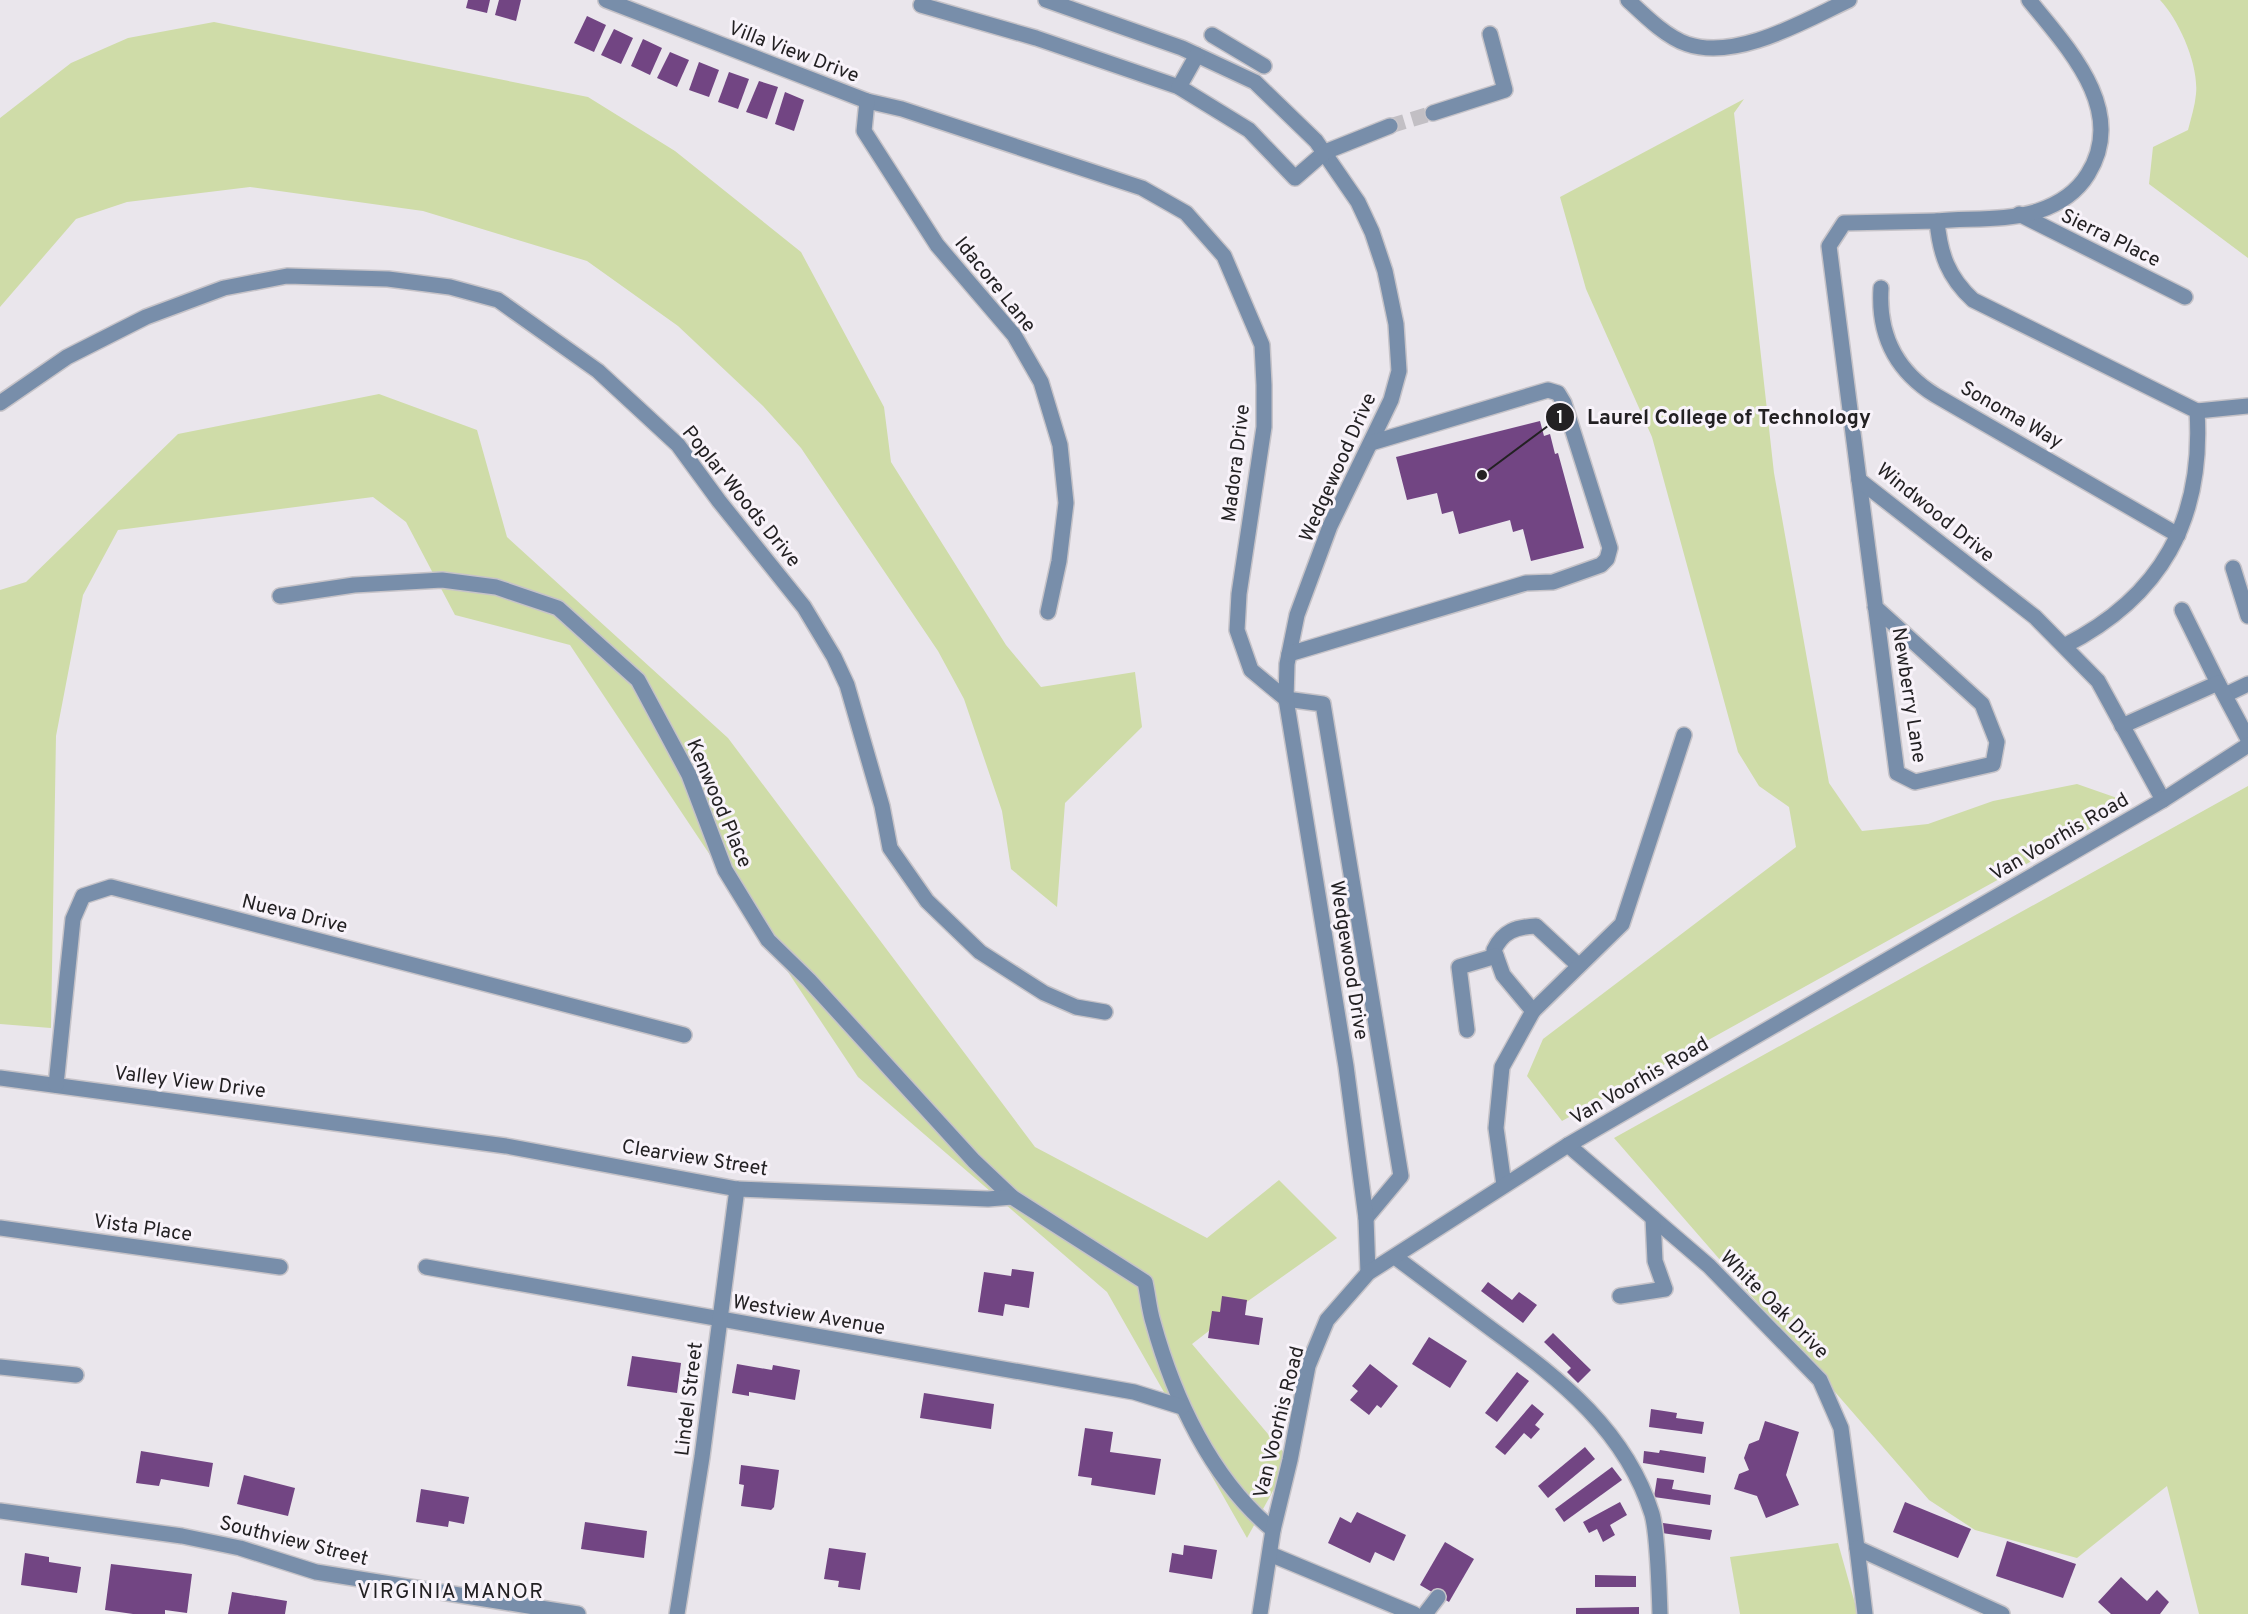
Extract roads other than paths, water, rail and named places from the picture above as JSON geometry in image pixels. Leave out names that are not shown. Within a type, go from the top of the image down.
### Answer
[{"type":"street","name":"Villa View Drive","points":[[606,0],[867,101]]},
{"type":"street","name":"Wedgewood Drive","points":[[1046,0],[1197,55],[1255,82],[1325,152],[1358,202],[1372,232],[1385,272],[1396,324],[1399,371],[1391,400],[1330,526],[1298,615],[1289,654],[1286,699],[1346,1066],[1366,1218],[1368,1274]]},
{"type":"street","points":[[1628,0],[1646,16],[1686,44],[1711,49],[1767,38],[1849,0]]},
{"type":"street","name":"Windwood Drive","points":[[2029,0],[2078,61],[2098,105],[2101,139],[2092,168],[2077,188],[2051,206],[2019,214],[1937,221],[1844,223],[1829,246],[1859,480],[2035,617],[2098,681],[2163,800]]},
{"type":"street","points":[[921,5],[1036,38],[1179,87],[1249,130],[1295,178],[1325,152],[1390,126]]},
{"type":"street","points":[[1433,113],[1505,90],[1490,34]]},
{"type":"street","points":[[1212,35],[1264,66]]},
{"type":"street","points":[[1179,87],[1197,55]]},
{"type":"street","points":[[1240,75],[1247,56]]},
{"type":"street","name":"Idacore Lane","points":[[867,101],[864,131],[937,245],[1014,335],[1041,382],[1060,445],[1066,503],[1059,561],[1048,612]]},
{"type":"street","name":"Madora Drive","points":[[867,101],[902,109],[1142,188],[1186,213],[1224,256],[1262,345],[1264,385],[1264,427],[1239,594],[1238,630],[1251,670],[1286,699]]},
{"type":"street","name":"Sierra Place","points":[[2019,214],[2185,297]]},
{"type":"street","points":[[1937,221],[1940,251],[1947,268],[1973,300],[2197,411],[2248,406]]},
{"type":"street","name":"Poplar Woods Drive","points":[[0,403],[67,357],[146,317],[224,288],[287,276],[388,279],[450,287],[498,300],[598,371],[678,445],[719,501],[804,607],[834,657],[847,685],[882,806],[890,848],[927,901],[980,952],[1044,993],[1076,1006],[1105,1012]]},
{"type":"street","name":"Sonoma Way","points":[[1881,288],[1880,306],[1885,334],[1893,354],[1912,379],[1935,395],[2178,535]]},
{"type":"street","points":[[1289,654],[1526,583],[1554,582],[1601,565],[1607,559],[1610,548],[1564,404],[1558,393],[1548,390],[1371,443]]},
{"type":"street","points":[[2064,646],[2103,624],[2130,603],[2163,563],[2189,508],[2197,472],[2197,411]]},
{"type":"street","name":"Newberry Lane","points":[[1859,480],[1875,607],[1897,773],[1915,782],[1993,764],[1997,742],[1982,704],[1875,607]]},
{"type":"street","points":[[2233,567],[2248,616]]},
{"type":"street","name":"Kenwood Place","points":[[280,596],[354,585],[442,580],[496,587],[558,608],[638,680],[689,775],[725,870],[768,940],[809,980],[974,1161],[1012,1197],[1145,1282],[1152,1320],[1182,1407],[1240,1500],[1273,1530]]},
{"type":"street","points":[[2182,610],[2248,739]]},
{"type":"street","points":[[2122,726],[2222,689],[2248,684]]},
{"type":"street","points":[[1286,699],[1323,704],[1401,1176],[1366,1218]]},
{"type":"street","points":[[1504,1185],[1496,1128],[1502,1067],[1533,1011],[1622,924],[1684,735]]},
{"type":"street","name":"Van Voorhis Road","points":[[1260,1614],[1273,1530],[1290,1460],[1308,1366],[1327,1320],[1368,1274],[1568,1145],[2163,800],[2248,745]]},
{"type":"street","name":"Nueva Drive","points":[[56,1085],[73,919],[83,896],[111,887],[684,1035]]},
{"type":"street","points":[[1533,1011],[1503,975],[1494,950],[1500,938],[1519,927],[1536,926],[1578,965]]},
{"type":"street","points":[[1467,1030],[1459,967],[1496,956]]},
{"type":"street","name":"Valley View Drive","points":[[0,1078],[375,1127]]},
{"type":"street","name":"Clearview Street","points":[[375,1127],[506,1146],[737,1189],[988,1199],[1012,1197]]},
{"type":"street","name":"White Oak Drive","points":[[1568,1145],[1709,1266],[1820,1380],[1841,1428],[1864,1614]]},
{"type":"street","name":"Lindel Street","points":[[677,1614],[702,1458],[718,1320],[737,1189]]},
{"type":"street","points":[[1620,1296],[1665,1289],[1655,1261],[1653,1218]]},
{"type":"street","name":"Vista Place","points":[[0,1228],[280,1267]]},
{"type":"street","points":[[1395,1257],[1547,1370],[1586,1405],[1613,1436],[1638,1479],[1653,1516],[1660,1614]]},
{"type":"street","name":"Westview Avenue","points":[[426,1267],[1134,1392],[1182,1407]]},
{"type":"street","points":[[0,1367],[76,1375]]},
{"type":"street","name":"Southview Street","points":[[0,1511],[182,1536],[240,1548],[316,1572],[578,1614]]},
{"type":"street","points":[[1857,1548],[2002,1614]]},
{"type":"street","points":[[1270,1554],[1414,1614]]},
{"type":"street","points":[[1425,1614],[1438,1597]]},
{"type":"tunnel","points":[[1390,126],[1433,113]]},
{"type":"place","name":"Laurel College of Technology","points":[[1482,475]]},
{"type":"district","name":"VIRGINIA MANOR","points":[[451,1591]]}]
